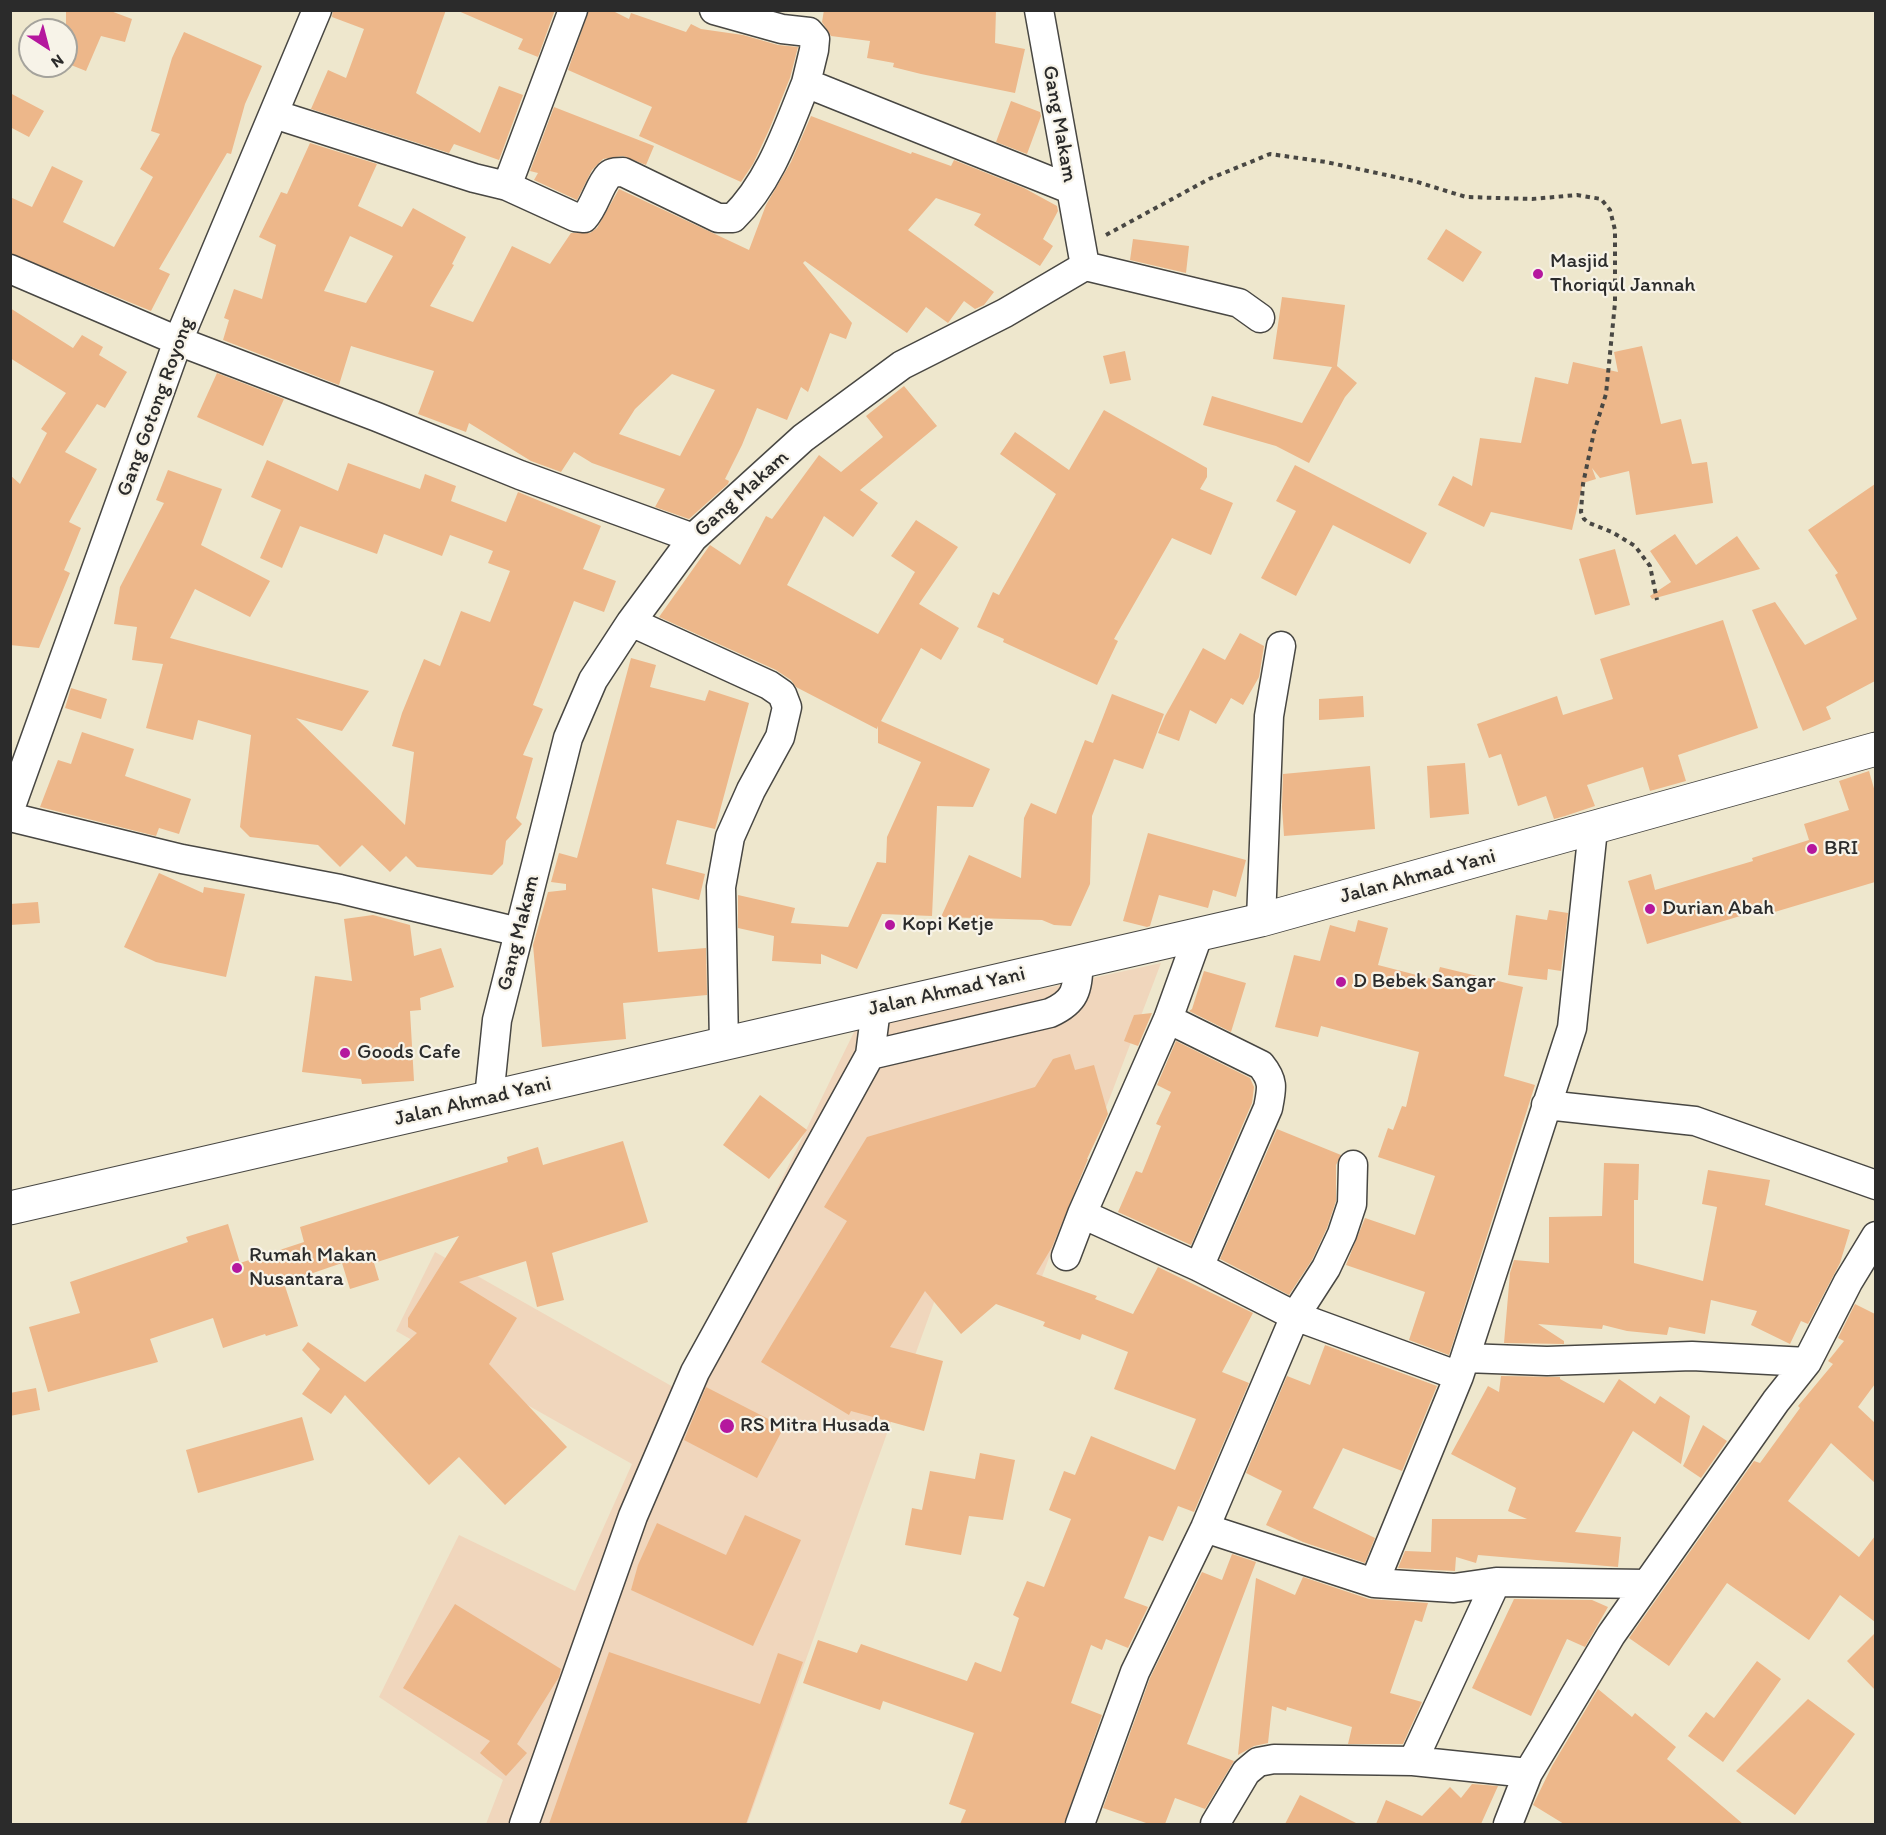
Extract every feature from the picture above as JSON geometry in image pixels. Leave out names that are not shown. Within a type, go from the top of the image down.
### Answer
[{"type":"highway","name":"Jalan Ahmad Yani","points":[[10,1208],[1261,920],[1593,829],[1875,748]]},
{"type":"street","name":"Gang Gotong Royong","points":[[10,809],[178,341],[317,10]]},
{"type":"street","points":[[507,186],[573,10]]},
{"type":"street","points":[[274,114],[474,178],[507,186],[575,217],[584,218],[591,211],[608,176],[615,172],[622,172],[718,218],[733,218],[746,205],[781,147],[806,83],[815,39],[809,32],[782,29],[714,10]]},
{"type":"street","name":"Gang Makam","points":[[489,1098],[497,1020],[568,738],[593,680],[631,622],[693,538],[802,438],[902,365],[1005,312],[1083,257],[1039,10]]},
{"type":"street","points":[[806,83],[1070,189]]},
{"type":"street","points":[[1083,257],[1239,303],[1260,318]]},
{"type":"street","points":[[10,269],[178,341],[377,417],[520,475],[693,538]]},
{"type":"street","points":[[631,622],[769,686],[782,694],[787,707],[780,737],[730,837],[721,887],[724,1044]]},
{"type":"street","points":[[1261,920],[1269,716],[1281,646]]},
{"type":"street","points":[[10,817],[182,859],[340,889],[519,932]]},
{"type":"street","points":[[1374,1583],[1462,1367],[1572,1028],[1593,829]]},
{"type":"street","points":[[1066,1256],[1082,1214],[1168,1019],[1199,933]]},
{"type":"street","points":[[870,1055],[1050,1013],[1063,1007],[1071,999],[1077,988],[1079,962]]},
{"type":"street","points":[[524,1824],[633,1516],[695,1372],[870,1055],[876,1009]]},
{"type":"street","points":[[1168,1019],[1261,1065],[1270,1077],[1272,1091],[1268,1108],[1199,1267]]},
{"type":"street","points":[[1546,1105],[1695,1121],[1875,1185]]},
{"type":"street","points":[[1081,1824],[1135,1672],[1205,1528],[1295,1316],[1326,1268],[1342,1234],[1352,1204],[1353,1165]]},
{"type":"street","points":[[1082,1214],[1199,1267],[1295,1316],[1462,1367],[1547,1361],[1692,1356],[1807,1362]]},
{"type":"street","points":[[1508,1824],[1528,1773],[1611,1635],[1776,1401],[1807,1362],[1848,1282],[1875,1236]]},
{"type":"street","points":[[1205,1528],[1374,1583],[1454,1588],[1496,1582],[1647,1584]]},
{"type":"street","points":[[1413,1761],[1496,1582]]},
{"type":"street","points":[[1215,1824],[1246,1772],[1258,1762],[1274,1759],[1413,1761],[1528,1773]]},
{"type":"path","points":[[1083,257],[1209,178],[1270,154],[1326,162],[1403,178],[1466,197],[1532,198],[1577,195],[1601,199],[1610,210],[1616,230],[1615,303],[1606,394],[1587,463],[1581,512],[1589,523],[1612,532],[1635,546],[1650,566],[1657,600]]},
{"type":"shaded area","name":"RS Mitra Husada","points":[[1161,963],[1038,1287],[947,1266],[747,1824],[486,1824],[503,1780],[379,1697],[459,1535],[575,1591],[632,1464],[396,1331],[435,1252],[675,1388],[855,1030]]},
{"type":"building","points":[[66,10],[108,10],[132,19],[125,42],[101,36],[86,71],[78,68],[78,18],[66,18]]},
{"type":"building","points":[[333,10],[446,10],[416,93],[480,133],[499,86],[523,95],[499,160],[454,144],[449,153],[311,109],[328,70],[346,78],[364,29],[332,17]]},
{"type":"building","points":[[456,10],[555,10],[538,57],[518,49],[523,39]]},
{"type":"building","points":[[589,10],[611,10],[629,19],[631,13],[686,32],[691,24],[701,29],[798,47],[790,78],[769,130],[753,164],[741,182],[639,136],[652,107],[568,70]]},
{"type":"building","points":[[824,10],[996,10],[995,43],[1025,49],[1015,93],[921,74],[893,67],[894,63],[867,58],[870,41],[831,36],[822,22]]},
{"type":"building","points":[[184,32],[262,66],[245,104],[231,154],[227,153],[159,269],[170,274],[151,311],[10,253],[10,197],[32,207],[52,166],[83,181],[63,222],[114,247],[153,177],[140,169],[160,134],[151,131],[172,58]]},
{"type":"building","points":[[10,93],[44,111],[29,137],[10,127]]},
{"type":"building","points":[[1011,101],[1040,112],[1041,116],[1027,154],[996,142]]},
{"type":"building","points":[[554,107],[654,146],[646,165],[623,156],[603,159],[592,170],[577,200],[534,180],[538,173],[530,171]]},
{"type":"building","points":[[811,116],[911,154],[912,152],[951,166],[954,160],[1024,188],[1057,206],[1058,211],[1043,239],[1053,246],[1040,266],[974,225],[981,214],[936,198],[908,230],[994,292],[984,305],[975,309],[964,301],[948,323],[926,307],[907,333],[805,261],[803,263],[852,323],[846,339],[830,333],[808,392],[801,387],[787,420],[757,408],[725,479],[729,481],[728,484],[689,519],[655,507],[665,489],[592,463],[574,452],[561,472],[531,461],[469,423],[466,432],[418,414],[434,371],[351,346],[339,385],[223,340],[229,320],[224,318],[234,289],[262,299],[276,245],[259,237],[281,192],[287,194],[310,143],[377,164],[358,206],[402,227],[413,208],[466,237],[452,264],[454,265],[430,306],[473,322],[512,246],[550,264],[571,233],[590,233],[597,228],[619,189],[749,250],[766,205],[791,162]],"holes":[[[350,236],[393,256],[366,303],[324,291]],[[672,374],[715,390],[680,456],[619,434],[635,409]]]},
{"type":"building","points":[[1446,229],[1482,252],[1463,282],[1427,259]]},
{"type":"building","points":[[1133,239],[1189,246],[1186,273],[1130,260]]},
{"type":"building","points":[[1282,297],[1345,305],[1337,366],[1357,383],[1345,397],[1309,463],[1276,446],[1203,425],[1212,396],[1302,423],[1332,367],[1273,359]]},
{"type":"building","points":[[10,308],[73,348],[82,335],[103,347],[99,355],[127,372],[105,408],[97,404],[65,452],[97,469],[69,522],[81,528],[64,570],[70,573],[39,648],[10,645],[10,475],[20,484],[47,433],[41,429],[66,393],[10,358]]},
{"type":"building","points":[[1642,346],[1661,424],[1681,419],[1692,464],[1707,462],[1713,503],[1636,515],[1629,471],[1600,478],[1592,468],[1596,479],[1583,483],[1572,530],[1491,512],[1484,527],[1438,505],[1453,476],[1472,486],[1480,438],[1521,443],[1535,377],[1568,384],[1573,362],[1618,372],[1614,352]]},
{"type":"building","points":[[1125,351],[1131,380],[1110,384],[1103,356]]},
{"type":"building","points":[[217,373],[284,399],[263,446],[197,417]]},
{"type":"building","points":[[904,386],[937,426],[860,490],[878,503],[853,537],[824,516],[787,585],[878,634],[915,572],[891,556],[916,520],[958,547],[919,604],[959,628],[941,660],[921,648],[881,721],[990,769],[973,807],[937,806],[932,916],[882,914],[857,969],[821,954],[821,964],[772,961],[774,936],[738,928],[738,895],[795,908],[791,923],[848,927],[877,862],[886,863],[887,837],[921,762],[878,743],[878,726],[877,729],[796,687],[791,680],[776,670],[659,617],[710,545],[740,565],[766,516],[772,519],[819,455],[841,472],[883,437],[866,416]]},
{"type":"building","points":[[1104,410],[1207,468],[1207,477],[1200,489],[1233,503],[1211,555],[1172,538],[1114,639],[1118,641],[1097,685],[1003,642],[1004,639],[977,627],[993,592],[999,595],[1056,494],[1000,454],[1015,432],[1069,470]]},
{"type":"building","points":[[267,460],[338,491],[348,463],[420,489],[425,474],[456,486],[451,501],[506,522],[518,492],[601,526],[583,569],[616,581],[604,612],[574,601],[533,705],[543,709],[523,755],[533,758],[516,818],[522,824],[506,841],[503,864],[492,875],[417,867],[406,856],[390,872],[362,845],[340,867],[318,845],[250,837],[240,827],[251,735],[198,720],[193,740],[146,728],[163,664],[132,660],[137,627],[114,624],[120,587],[164,503],[156,500],[168,470],[222,489],[201,545],[270,581],[250,617],[195,589],[170,638],[369,691],[342,731],[296,718],[405,825],[414,752],[392,746],[402,713],[424,659],[440,666],[461,611],[490,622],[510,571],[488,563],[493,551],[450,535],[442,556],[384,534],[377,554],[300,526],[282,568],[260,558],[281,510],[251,497]]},
{"type":"building","points":[[1295,465],[1427,533],[1410,564],[1333,525],[1296,596],[1261,578],[1296,511],[1276,501]]},
{"type":"building","points":[[1875,484],[1875,681],[1826,707],[1831,719],[1803,731],[1752,610],[1775,602],[1805,645],[1857,619],[1835,575],[1838,573],[1808,530]]},
{"type":"building","points":[[1675,534],[1696,565],[1737,536],[1760,569],[1652,599],[1650,596],[1671,582],[1650,551]]},
{"type":"building","points":[[1615,549],[1630,605],[1595,615],[1579,559]]},
{"type":"building","points":[[1723,620],[1758,728],[1678,755],[1686,781],[1650,791],[1643,767],[1587,785],[1595,806],[1565,816],[1554,819],[1546,796],[1518,806],[1501,754],[1489,758],[1477,724],[1557,696],[1563,715],[1613,699],[1600,659]]},
{"type":"building","points":[[1240,633],[1264,646],[1259,677],[1243,705],[1231,698],[1216,724],[1190,710],[1179,741],[1158,733],[1203,648],[1225,660]]},
{"type":"building","points":[[631,658],[656,665],[650,687],[705,701],[709,690],[749,703],[715,829],[677,820],[666,864],[705,874],[699,900],[652,888],[658,952],[706,948],[707,995],[623,1003],[626,1039],[542,1047],[533,945],[548,892],[566,890],[566,884],[551,882],[559,853],[577,858]]},
{"type":"building","points":[[71,688],[107,699],[101,719],[65,708]]},
{"type":"building","points":[[1112,694],[1164,714],[1143,769],[1114,759],[1092,816],[1090,884],[1071,926],[1054,925],[1042,920],[941,917],[969,855],[1021,878],[1024,818],[1031,803],[1056,814],[1085,740],[1093,743]]},
{"type":"building","points":[[1363,696],[1364,717],[1319,720],[1319,699]]},
{"type":"building","points":[[82,732],[134,749],[125,776],[191,799],[179,834],[159,828],[156,836],[40,807],[58,760],[71,764]]},
{"type":"building","points":[[1465,763],[1469,814],[1430,818],[1427,766]]},
{"type":"building","points":[[1370,766],[1375,829],[1284,836],[1283,774]]},
{"type":"building","points":[[1869,771],[1875,792],[1875,882],[1768,914],[1767,908],[1647,944],[1628,881],[1651,874],[1655,890],[1753,861],[1752,858],[1809,840],[1804,824],[1849,810],[1839,781]]},
{"type":"building","points":[[1148,833],[1246,860],[1236,897],[1213,890],[1208,908],[1159,895],[1150,926],[1123,921]]},
{"type":"building","points":[[159,873],[203,893],[204,887],[245,894],[226,977],[156,962],[124,947]]},
{"type":"building","points":[[38,902],[40,923],[10,925],[10,904]]},
{"type":"building","points":[[1549,910],[1568,913],[1561,971],[1548,969],[1547,980],[1508,975],[1516,915],[1547,920]]},
{"type":"building","points":[[373,915],[410,925],[414,956],[441,948],[454,987],[420,998],[421,1010],[410,1011],[414,1081],[362,1084],[361,1079],[302,1072],[315,976],[352,981],[344,919]]},
{"type":"building","points":[[1358,920],[1388,928],[1378,965],[1436,980],[1440,967],[1523,987],[1504,1076],[1535,1085],[1449,1355],[1409,1340],[1425,1292],[1346,1265],[1365,1218],[1415,1235],[1435,1176],[1378,1157],[1388,1128],[1393,1130],[1402,1106],[1406,1107],[1419,1052],[1321,1026],[1318,1037],[1275,1027],[1294,955],[1320,961],[1330,925],[1355,932]]},
{"type":"building","points":[[1204,971],[1246,983],[1231,1032],[1189,1011],[1192,1009]]},
{"type":"building","points":[[1152,1013],[1138,1046],[1124,1041],[1134,1015]]},
{"type":"building","points":[[1176,1041],[1250,1078],[1254,1087],[1252,1103],[1191,1245],[1118,1212],[1136,1171],[1142,1173],[1161,1126],[1156,1124],[1171,1092],[1157,1085]]},
{"type":"building","points":[[1070,1054],[1075,1070],[1094,1065],[1108,1114],[1087,1159],[1052,1247],[1036,1274],[1097,1296],[1095,1299],[1133,1314],[1158,1267],[1253,1313],[1222,1372],[1249,1383],[1194,1512],[1178,1506],[1163,1541],[1149,1536],[1124,1598],[1148,1607],[1128,1648],[1106,1639],[1102,1650],[1091,1645],[1071,1703],[1102,1715],[1064,1824],[960,1824],[966,1810],[949,1804],[974,1733],[883,1701],[880,1710],[803,1683],[818,1640],[857,1653],[861,1644],[967,1681],[975,1662],[1001,1672],[1019,1618],[1013,1615],[1027,1581],[1044,1587],[1071,1519],[1049,1510],[1064,1471],[1075,1475],[1091,1436],[1175,1470],[1196,1419],[1114,1389],[1128,1352],[1082,1334],[1080,1340],[1043,1326],[1045,1322],[996,1304],[961,1334],[925,1291],[890,1347],[943,1361],[924,1431],[851,1411],[849,1415],[761,1362],[847,1221],[824,1207],[867,1137],[1035,1087],[1053,1059]]},
{"type":"building","points":[[760,1095],[807,1130],[769,1179],[723,1145]]},
{"type":"building","points":[[1277,1129],[1341,1155],[1336,1165],[1336,1201],[1327,1228],[1312,1260],[1289,1295],[1220,1259]]},
{"type":"building","points":[[623,1141],[648,1222],[552,1253],[564,1300],[537,1307],[526,1261],[459,1282],[517,1318],[489,1364],[567,1447],[505,1505],[459,1457],[429,1485],[345,1395],[331,1414],[302,1394],[320,1369],[302,1350],[308,1342],[365,1382],[417,1333],[408,1327],[408,1318],[459,1236],[374,1263],[379,1280],[350,1289],[342,1263],[284,1283],[298,1326],[223,1348],[213,1318],[150,1339],[158,1362],[48,1392],[29,1327],[80,1313],[70,1282],[188,1242],[186,1237],[228,1224],[240,1263],[304,1242],[300,1227],[508,1162],[507,1157],[538,1147],[543,1165]]},
{"type":"building","points":[[1604,1163],[1639,1164],[1638,1200],[1634,1200],[1634,1263],[1703,1281],[1717,1207],[1702,1204],[1708,1170],[1770,1180],[1765,1205],[1850,1230],[1840,1263],[1808,1324],[1801,1321],[1790,1344],[1751,1325],[1757,1311],[1711,1300],[1705,1334],[1669,1327],[1667,1335],[1627,1331],[1603,1325],[1602,1329],[1538,1324],[1564,1341],[1564,1344],[1504,1343],[1510,1273],[1514,1260],[1549,1263],[1549,1217],[1602,1216]]},
{"type":"building","points":[[1855,1304],[1875,1314],[1875,1384],[1858,1407],[1875,1423],[1875,1483],[1831,1443],[1788,1501],[1859,1557],[1875,1536],[1875,1622],[1840,1595],[1809,1640],[1727,1583],[1669,1666],[1629,1638],[1754,1461],[1760,1463],[1800,1408],[1798,1406],[1833,1364],[1828,1361],[1844,1341],[1838,1338]]},
{"type":"building","points":[[1325,1345],[1437,1386],[1402,1471],[1343,1448],[1313,1508],[1375,1538],[1365,1563],[1303,1542],[1266,1525],[1282,1491],[1246,1473],[1287,1376],[1310,1385]]},
{"type":"building","points":[[1501,1376],[1560,1377],[1604,1403],[1619,1379],[1655,1404],[1660,1396],[1690,1416],[1681,1464],[1633,1431],[1575,1532],[1621,1537],[1618,1567],[1478,1555],[1476,1563],[1456,1557],[1455,1571],[1398,1568],[1405,1551],[1431,1552],[1432,1519],[1527,1519],[1508,1511],[1516,1488],[1451,1454],[1488,1386],[1499,1392]]},
{"type":"building","points":[[706,1387],[784,1427],[757,1478],[684,1440]]},
{"type":"building","points":[[36,1388],[40,1410],[10,1416],[10,1393]]},
{"type":"building","points":[[302,1417],[314,1460],[198,1493],[186,1450]]},
{"type":"building","points":[[1703,1425],[1727,1441],[1701,1478],[1683,1466]]},
{"type":"building","points":[[980,1453],[1015,1460],[1003,1520],[969,1516],[961,1555],[905,1545],[912,1508],[922,1510],[930,1471],[975,1479]]},
{"type":"building","points":[[745,1515],[801,1540],[753,1646],[631,1590],[638,1565],[657,1523],[726,1555]]},
{"type":"building","points":[[1232,1554],[1256,1562],[1187,1744],[1234,1761],[1205,1809],[1175,1798],[1165,1824],[1149,1824],[1103,1808],[1150,1678],[1202,1572],[1222,1580]]},
{"type":"building","points":[[1303,1577],[1369,1599],[1428,1603],[1422,1622],[1415,1620],[1390,1693],[1422,1702],[1403,1744],[1348,1744],[1352,1727],[1287,1707],[1286,1711],[1272,1706],[1268,1743],[1254,1746],[1238,1755],[1256,1578],[1295,1595]]},
{"type":"building","points":[[1514,1599],[1592,1600],[1608,1607],[1585,1647],[1567,1639],[1531,1716],[1472,1688]]},
{"type":"building","points":[[455,1604],[561,1669],[559,1677],[517,1744],[527,1753],[506,1776],[480,1753],[490,1741],[403,1688]]},
{"type":"building","points":[[1875,1633],[1875,1690],[1847,1661]]},
{"type":"building","points":[[609,1652],[760,1704],[778,1653],[803,1662],[746,1824],[549,1824]]},
{"type":"building","points":[[1757,1661],[1781,1679],[1723,1762],[1688,1736],[1706,1712],[1714,1718]]},
{"type":"building","points":[[1598,1689],[1632,1717],[1635,1713],[1676,1747],[1667,1759],[1743,1824],[1564,1824],[1533,1805],[1552,1766]]},
{"type":"building","points":[[1808,1699],[1855,1734],[1795,1815],[1736,1771]]},
{"type":"building","points":[[1472,1784],[1498,1786],[1481,1824],[1376,1824],[1386,1800],[1422,1816],[1450,1787],[1461,1798]]},
{"type":"building","points":[[1300,1795],[1358,1824],[1285,1824]]},
{"type":"place","name":"Masjid Thoriqul Jannah","points":[[1538,274]]},
{"type":"place","name":"BRI","points":[[1812,849]]},
{"type":"place","name":"Durian Abah","points":[[1650,909]]},
{"type":"place","name":"Kopi Ketje","points":[[890,925]]},
{"type":"place","name":"D Bebek Sangar","points":[[1341,982]]},
{"type":"place","name":"Goods Cafe","points":[[345,1053]]},
{"type":"place","name":"Rumah Makan Nusantara","points":[[237,1268]]},
{"type":"place","name":"RS Mitra Husada","points":[[727,1426]]}]
